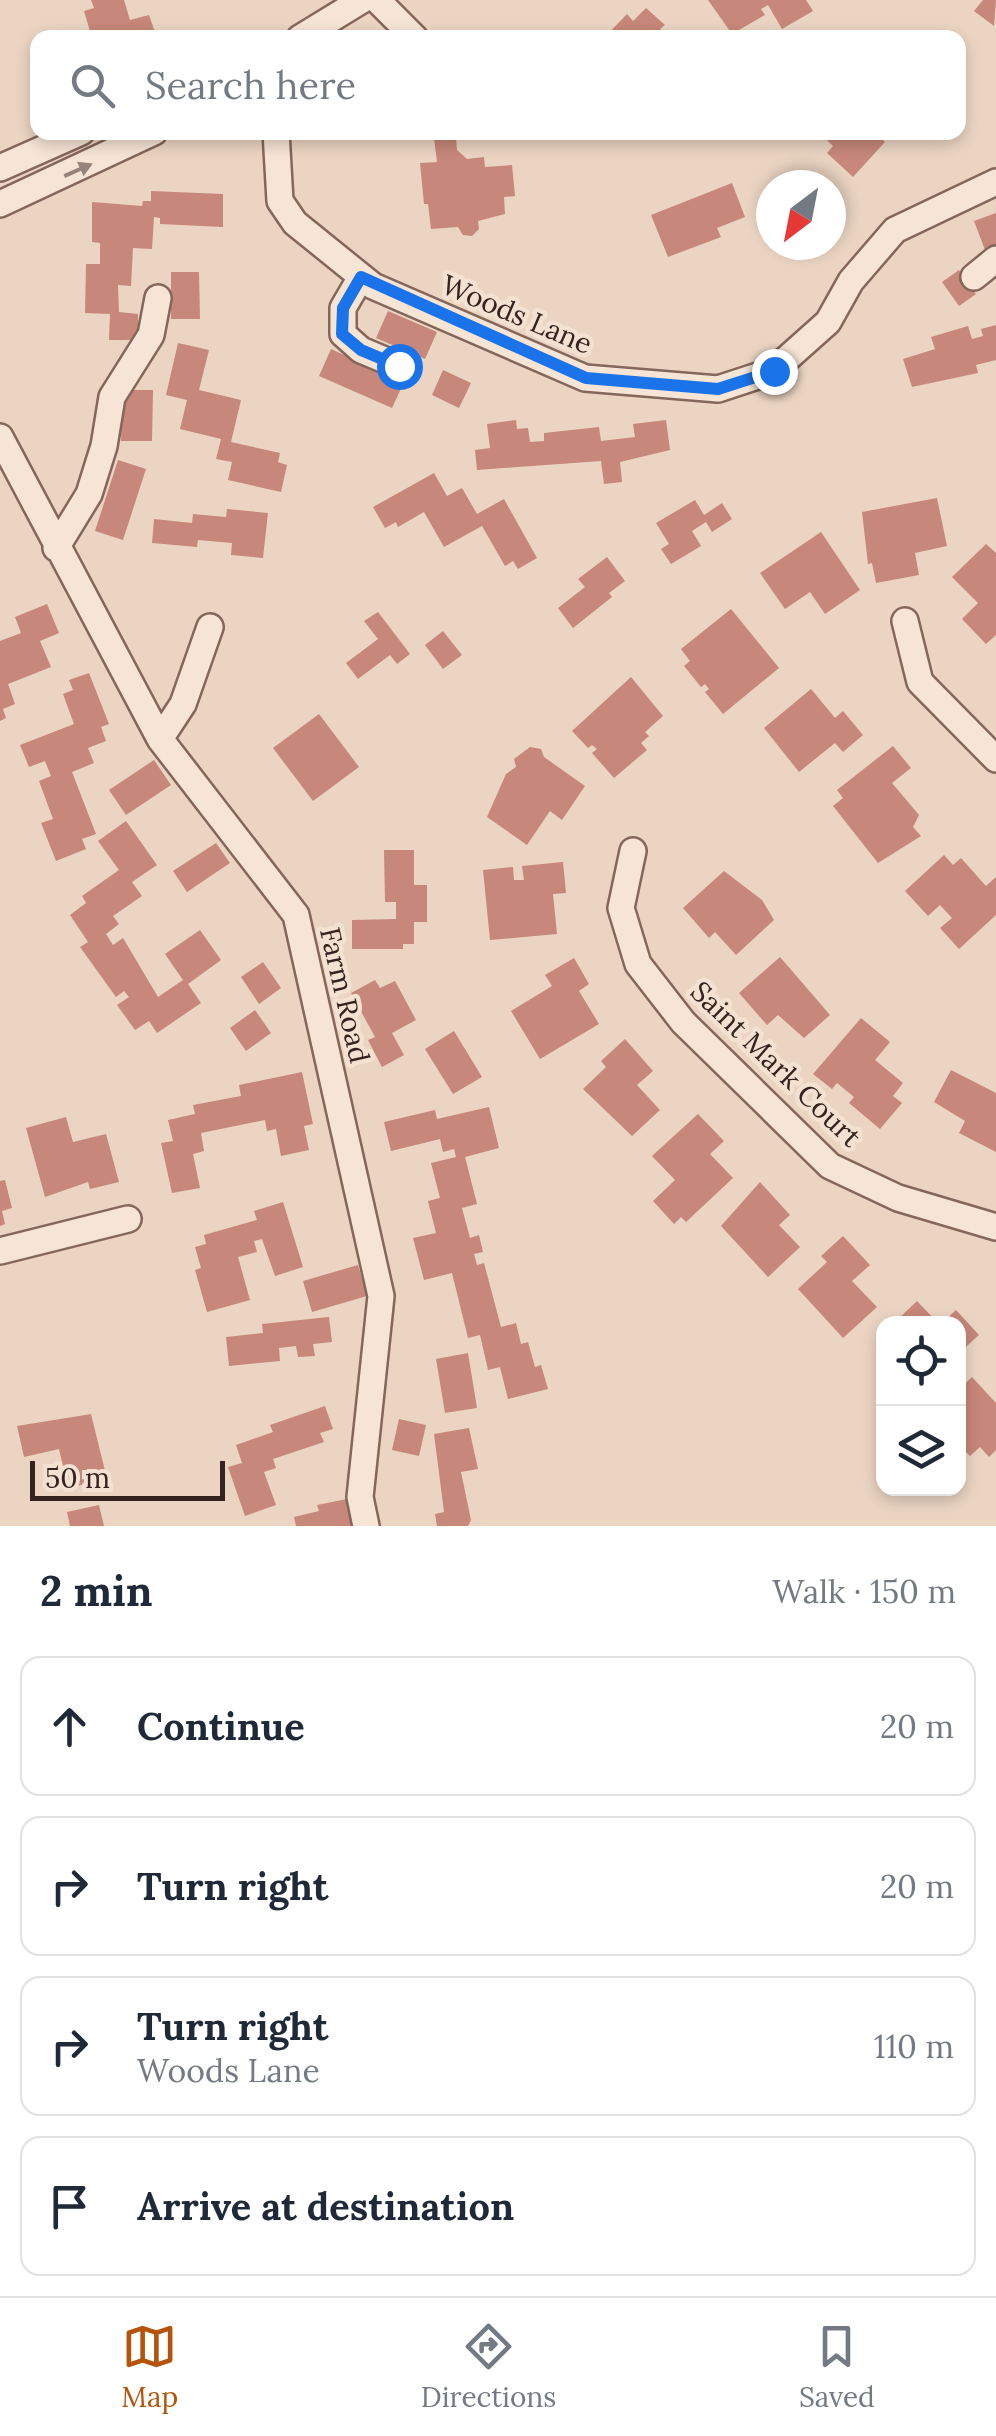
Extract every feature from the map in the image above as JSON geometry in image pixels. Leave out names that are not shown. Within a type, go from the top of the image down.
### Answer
[{"type":"street","points":[[308,30],[332,7],[362,0]]},
{"type":"street","points":[[378,0],[407,30]]},
{"type":"street","points":[[0,168],[63,140]]},
{"type":"street","points":[[0,204],[137,140]]},
{"type":"street","name":"Woods Lane","points":[[276,140],[280,201],[295,223],[361,277],[586,378],[718,389],[774,371],[828,322],[851,281],[895,230],[996,182]]},
{"type":"street","points":[[974,277],[996,259]]},
{"type":"street","points":[[361,277],[343,308],[342,334],[361,350],[399,366]]},
{"type":"street","points":[[56,548],[89,494],[112,397],[151,335],[158,298]]},
{"type":"street","name":"Farm Road","points":[[0,437],[160,739],[296,914],[381,1296],[360,1497],[366,1526]]},
{"type":"street","points":[[905,621],[920,682],[996,759]]},
{"type":"street","points":[[160,739],[183,704],[210,627]]},
{"type":"street","name":"Saint Mark Court","points":[[632,850],[621,908],[638,964],[683,1022],[830,1166],[898,1198],[996,1227]]},
{"type":"street","points":[[0,1251],[128,1219]]},
{"type":"building","points":[[91,0],[124,0],[130,20],[149,15],[154,30],[90,30],[84,11],[94,8]]},
{"type":"building","points":[[708,0],[806,0],[813,11],[782,29],[768,5],[761,9],[765,15],[739,30],[729,30]]},
{"type":"building","points":[[983,0],[996,0],[994,26],[974,11]]},
{"type":"building","points":[[646,8],[665,25],[661,30],[612,30],[627,14],[633,21]]},
{"type":"building","points":[[434,140],[456,140],[457,150],[467,159],[484,157],[485,167],[512,165],[515,196],[504,197],[505,214],[478,221],[479,229],[472,236],[463,235],[458,227],[431,229],[420,163],[437,162]]},
{"type":"building","points":[[827,140],[885,142],[853,177],[827,153],[833,146]]},
{"type":"building","points":[[732,183],[745,217],[717,228],[721,237],[668,257],[651,215]]},
{"type":"building","points":[[151,191],[223,194],[223,227],[160,224],[160,218],[154,217],[152,249],[133,248],[131,286],[118,285],[119,312],[138,314],[138,340],[109,340],[110,314],[85,313],[86,264],[100,264],[100,243],[92,242],[92,202],[142,206],[143,201],[151,201]]},
{"type":"building","points":[[996,213],[996,246],[985,250],[974,221]]},
{"type":"building","points":[[959,270],[976,294],[959,306],[942,282]]},
{"type":"building","points":[[171,272],[199,272],[200,319],[171,319]]},
{"type":"building","points":[[388,311],[437,332],[425,359],[376,338]]},
{"type":"building","points":[[996,325],[996,360],[976,365],[978,373],[912,387],[903,359],[935,349],[931,337],[968,326],[972,339],[983,336],[981,329]]},
{"type":"building","points":[[178,343],[209,350],[199,390],[241,400],[231,442],[280,453],[278,462],[287,465],[281,492],[228,480],[232,462],[216,459],[221,439],[180,429],[187,400],[166,395]]},
{"type":"building","points":[[331,349],[404,382],[392,408],[319,376]]},
{"type":"building","points":[[443,370],[471,383],[459,408],[432,395]]},
{"type":"building","points":[[122,390],[153,390],[152,441],[121,441]]},
{"type":"building","points":[[516,420],[517,429],[528,428],[530,442],[544,441],[544,433],[599,427],[601,441],[635,437],[633,424],[666,420],[670,450],[620,462],[622,482],[604,484],[601,461],[477,470],[475,450],[490,448],[487,424]]},
{"type":"building","points":[[118,460],[146,469],[123,540],[95,531]]},
{"type":"building","points":[[434,473],[447,496],[462,488],[477,514],[504,499],[537,558],[518,569],[513,561],[505,566],[482,526],[444,547],[424,512],[398,527],[396,522],[385,528],[373,507]]},
{"type":"building","points":[[937,498],[947,546],[915,553],[919,575],[876,583],[872,563],[868,564],[862,512]]},
{"type":"building","points":[[695,500],[704,515],[722,503],[732,519],[712,532],[706,522],[692,531],[701,546],[671,564],[661,549],[669,544],[656,523]]},
{"type":"building","points":[[227,509],[268,513],[263,558],[231,555],[232,543],[198,540],[197,547],[152,543],[154,519],[192,523],[193,514],[226,517]]},
{"type":"building","points":[[821,532],[860,590],[825,614],[810,592],[785,609],[760,573]]},
{"type":"building","points":[[986,544],[996,553],[996,635],[986,644],[962,619],[978,603],[952,577]]},
{"type":"building","points":[[607,557],[625,581],[609,593],[612,597],[573,628],[558,608],[585,587],[578,579]]},
{"type":"building","points":[[47,604],[59,633],[40,641],[51,667],[8,684],[15,704],[3,709],[6,718],[0,721],[0,641],[21,633],[15,617]]},
{"type":"building","points":[[731,609],[779,668],[723,714],[705,692],[709,689],[705,684],[701,687],[684,666],[690,661],[681,649]]},
{"type":"building","points":[[378,612],[410,654],[397,664],[390,655],[358,679],[346,663],[378,639],[364,621]]},
{"type":"building","points":[[443,631],[462,655],[443,669],[425,645]]},
{"type":"building","points":[[89,673],[109,724],[101,727],[106,741],[88,748],[94,763],[72,772],[96,834],[82,839],[86,849],[56,861],[41,823],[53,819],[39,781],[51,776],[45,761],[29,767],[20,745],[74,724],[63,694],[73,690],[69,680]]},
{"type":"building","points":[[631,677],[663,716],[645,732],[649,736],[641,743],[647,750],[614,778],[592,753],[597,749],[592,745],[588,748],[572,731]]},
{"type":"building","points":[[811,689],[835,718],[843,711],[863,735],[843,752],[835,743],[799,772],[764,728]]},
{"type":"building","points":[[319,714],[359,767],[313,801],[273,748]]},
{"type":"building","points":[[893,746],[911,768],[892,783],[919,815],[913,827],[921,836],[878,863],[833,806],[843,798],[837,790]]},
{"type":"building","points":[[530,747],[541,749],[544,757],[585,786],[562,820],[550,811],[527,845],[487,817],[506,774],[516,767],[514,759]]},
{"type":"building","points":[[154,760],[171,785],[126,815],[109,790]]},
{"type":"building","points":[[126,821],[157,865],[132,882],[142,896],[113,916],[119,924],[106,934],[113,945],[123,938],[158,997],[183,980],[165,954],[200,930],[221,960],[188,984],[201,1003],[157,1033],[149,1021],[135,1030],[117,1005],[129,997],[124,991],[116,997],[80,947],[88,942],[70,915],[86,903],[82,896],[119,870],[98,841]]},
{"type":"building","points":[[216,843],[230,863],[187,892],[173,871]]},
{"type":"building","points":[[384,850],[414,850],[414,885],[427,885],[427,922],[414,922],[414,944],[403,944],[403,949],[352,949],[352,920],[396,919],[396,902],[385,902]]},
{"type":"building","points":[[944,855],[953,865],[961,858],[986,886],[996,877],[996,915],[959,949],[940,928],[952,918],[940,905],[928,916],[905,891]]},
{"type":"building","points":[[563,862],[566,893],[553,894],[557,934],[490,940],[483,870],[513,867],[514,880],[524,880],[522,866]]},
{"type":"building","points":[[724,871],[762,900],[774,920],[736,955],[715,932],[709,938],[683,908]]},
{"type":"building","points":[[780,957],[830,1015],[804,1038],[778,1015],[767,1025],[739,993]]},
{"type":"building","points":[[574,958],[589,984],[579,991],[599,1024],[540,1059],[511,1011],[552,986],[545,975]]},
{"type":"building","points":[[263,962],[281,988],[259,1004],[241,977]]},
{"type":"building","points":[[375,980],[380,988],[395,981],[416,1020],[392,1033],[404,1055],[382,1067],[368,1040],[375,1037],[351,993]]},
{"type":"building","points":[[255,1010],[271,1033],[246,1051],[230,1028]]},
{"type":"building","points":[[861,1018],[890,1042],[875,1060],[903,1083],[893,1096],[902,1103],[880,1129],[849,1103],[854,1097],[837,1083],[832,1089],[813,1074]]},
{"type":"building","points":[[454,1031],[482,1077],[453,1094],[425,1049]]},
{"type":"building","points":[[625,1039],[653,1071],[637,1085],[660,1110],[632,1136],[583,1089],[606,1067],[601,1061]]},
{"type":"building","points":[[951,1070],[996,1093],[996,1152],[959,1133],[965,1121],[934,1102]]},
{"type":"building","points":[[302,1072],[313,1124],[304,1126],[309,1150],[281,1156],[276,1129],[267,1131],[265,1120],[201,1133],[204,1151],[193,1154],[200,1188],[172,1193],[161,1143],[173,1141],[168,1120],[195,1114],[193,1105],[241,1096],[239,1085]]},
{"type":"building","points":[[489,1107],[499,1148],[465,1157],[477,1204],[462,1208],[470,1238],[479,1235],[483,1252],[474,1254],[477,1265],[484,1263],[501,1327],[516,1323],[521,1344],[528,1342],[535,1367],[541,1365],[548,1389],[508,1399],[500,1367],[488,1370],[480,1335],[468,1338],[452,1273],[424,1280],[413,1238],[436,1233],[428,1201],[440,1198],[431,1163],[456,1157],[454,1149],[443,1152],[440,1139],[391,1151],[384,1122],[435,1110],[437,1119]]},
{"type":"building","points":[[698,1114],[724,1141],[710,1154],[733,1178],[686,1222],[681,1217],[674,1224],[653,1201],[675,1180],[652,1156]]},
{"type":"building","points":[[66,1117],[73,1142],[106,1134],[119,1182],[90,1189],[88,1182],[45,1197],[26,1128]]},
{"type":"building","points":[[5,1180],[12,1208],[2,1211],[5,1224],[0,1226],[0,1181]]},
{"type":"building","points":[[760,1182],[790,1215],[779,1225],[800,1247],[768,1277],[721,1226]]},
{"type":"building","points":[[283,1202],[303,1267],[275,1276],[262,1239],[254,1241],[257,1252],[238,1257],[250,1300],[207,1312],[195,1270],[201,1268],[195,1247],[206,1244],[204,1235],[257,1220],[254,1211]]},
{"type":"building","points":[[843,1236],[870,1265],[852,1281],[877,1307],[843,1338],[798,1289],[827,1262],[821,1256]]},
{"type":"building","points":[[358,1265],[367,1296],[312,1312],[303,1281]]},
{"type":"building","points":[[917,1301],[931,1316],[901,1316]]},
{"type":"building","points":[[329,1317],[332,1342],[313,1344],[315,1356],[298,1357],[296,1346],[279,1348],[280,1361],[229,1366],[226,1337],[263,1333],[262,1324]]},
{"type":"building","points":[[966,1321],[979,1335],[966,1347]]},
{"type":"building","points":[[468,1353],[477,1408],[445,1413],[436,1359]]},
{"type":"building","points":[[972,1377],[996,1403],[996,1450],[989,1457],[980,1447],[970,1456],[966,1452],[966,1383]]},
{"type":"building","points":[[325,1406],[333,1429],[320,1433],[324,1442],[273,1459],[276,1468],[264,1472],[276,1505],[245,1516],[228,1467],[242,1463],[236,1445],[273,1432],[270,1425]]},
{"type":"building","points":[[91,1414],[107,1479],[68,1488],[59,1449],[24,1457],[17,1426]]},
{"type":"building","points":[[399,1419],[426,1425],[419,1456],[392,1450]]},
{"type":"building","points":[[469,1428],[478,1469],[461,1472],[471,1520],[468,1526],[437,1526],[435,1514],[444,1512],[434,1434]]},
{"type":"building","points":[[347,1499],[353,1526],[296,1526],[294,1517],[319,1511],[317,1505]]},
{"type":"building","points":[[99,1505],[104,1526],[70,1526],[67,1512]]},
{"type":"route","points":[[399,366],[361,350],[342,334],[343,308],[361,277],[586,378],[718,389],[774,371]]}]
